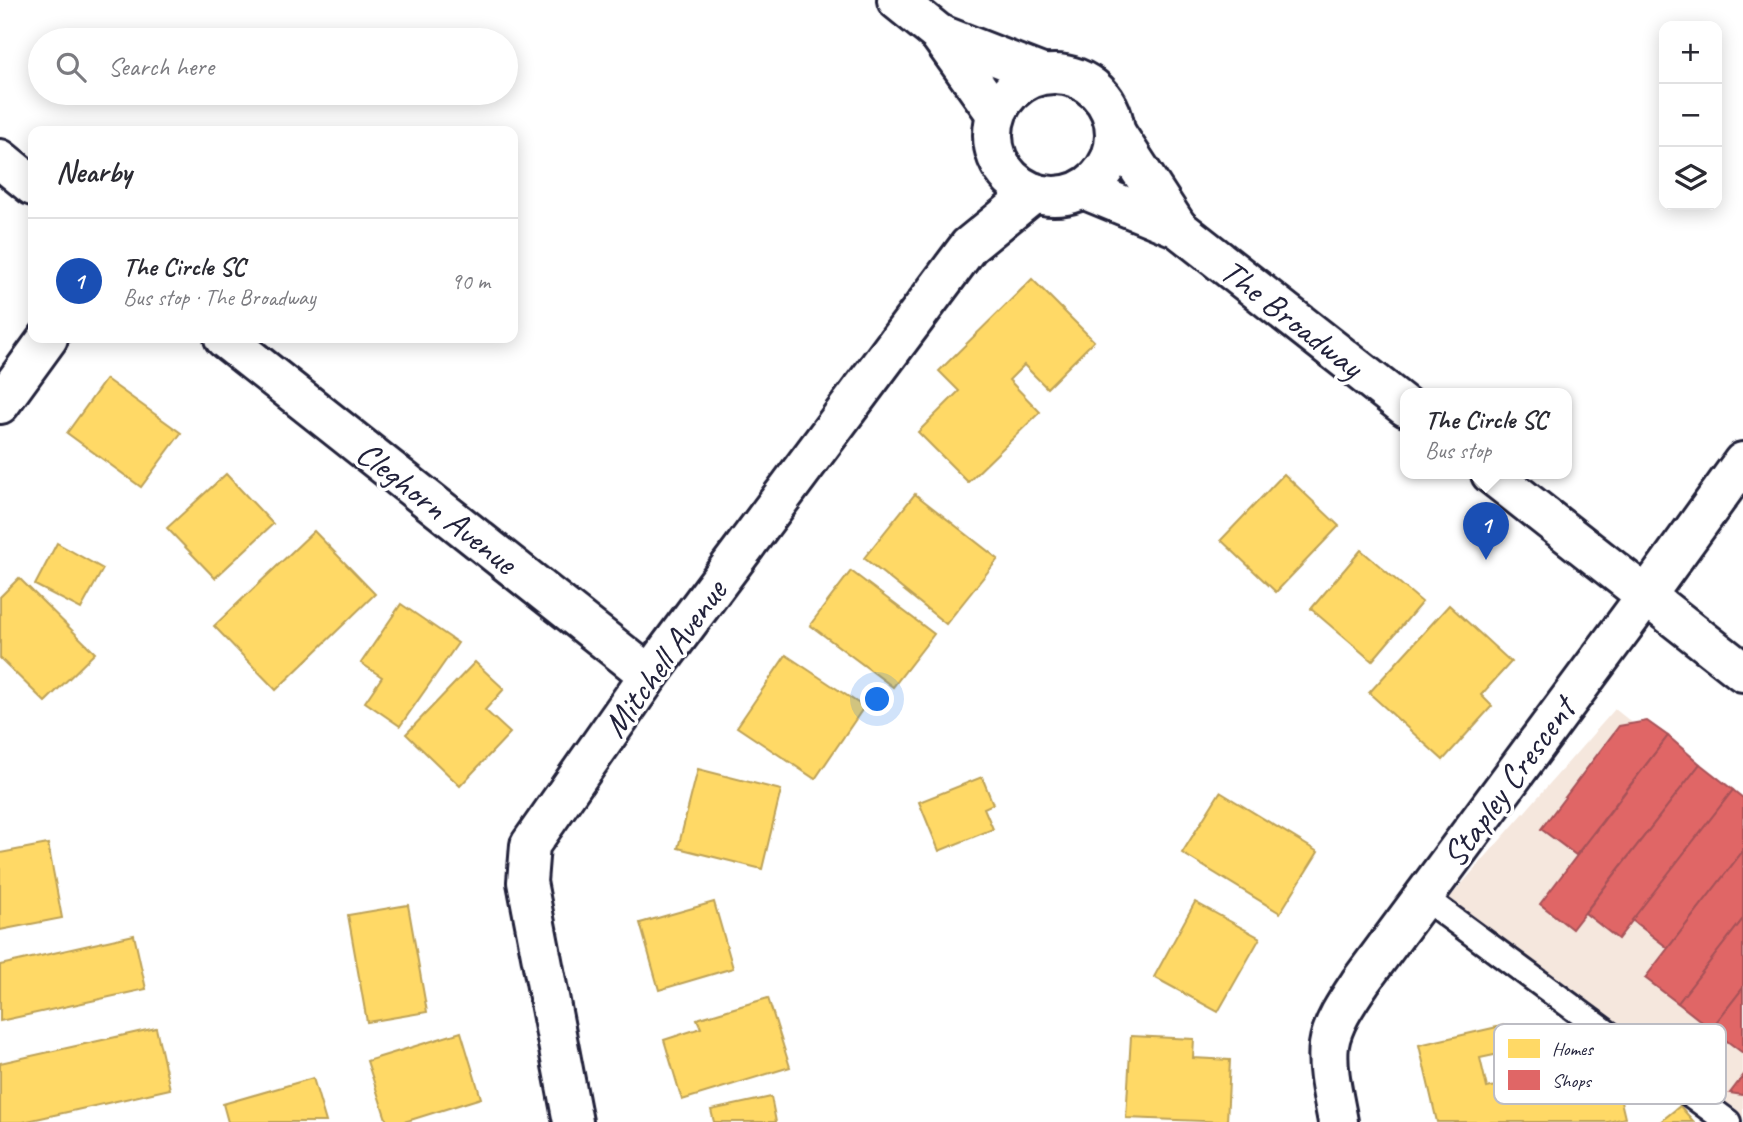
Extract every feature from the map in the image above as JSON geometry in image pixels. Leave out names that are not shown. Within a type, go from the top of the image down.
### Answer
[{"type":"street","points":[[897,0],[939,34],[996,114]]},
{"type":"street","points":[[939,34],[1042,74]]},
{"type":"street","points":[[1060,73],[1077,77],[1093,86],[1105,99],[1113,115],[1115,150],[1097,179],[1083,189],[1067,195],[1034,193],[1020,186],[999,162],[993,147],[996,114],[1006,95],[1022,82],[1042,74],[1060,73]]},
{"type":"street","name":"The Broadway","points":[[1116,133],[1178,228]]},
{"type":"street","points":[[0,159],[28,182]]},
{"type":"street","name":"Mitchell Avenue","points":[[969,246],[999,162]]},
{"type":"street","name":"The Broadway","points":[[1083,189],[1178,228],[1400,403]]},
{"type":"street","name":"Mitchell Avenue","points":[[573,1122],[527,882],[530,845],[649,675],[969,246],[1034,193]]},
{"type":"street","points":[[0,404],[44,343]]},
{"type":"street","name":"Cleghorn Avenue","points":[[230,343],[649,675]]},
{"type":"street","name":"Stapley Crescent","points":[[1338,1122],[1331,1085],[1329,1044],[1341,1011],[1743,462]]},
{"type":"street","points":[[1497,479],[1743,673]]},
{"type":"lane","points":[[1423,897],[1595,1024]]},
{"type":"lane","points":[[1704,1104],[1728,1122]]},
{"type":"shaded area","points":[[1615,709],[1743,812],[1743,1122],[1706,1122],[1681,1104],[1726,1104],[1726,1024],[1572,1024],[1430,920]]},
{"type":"building: Homes","points":[[1032,279],[1094,341],[1047,388],[1024,365],[1009,380],[1040,412],[968,482],[918,432],[959,391],[939,371]]},
{"type":"building: Homes","points":[[106,379],[181,433],[141,487],[67,433]]},
{"type":"building: Homes","points":[[226,474],[273,524],[215,578],[167,528]]},
{"type":"building: Homes","points":[[1284,474],[1339,526],[1276,592],[1221,540]]},
{"type":"building: Homes","points":[[915,494],[998,559],[946,624],[864,558]]},
{"type":"building: Homes","points":[[314,531],[375,594],[276,690],[214,626]]},
{"type":"building: Homes","points":[[57,543],[103,569],[81,609],[35,585]]},
{"type":"building: Homes","points":[[1361,550],[1422,602],[1372,661],[1311,609]]},
{"type":"building: Homes","points":[[851,571],[934,634],[893,687],[810,625]]},
{"type":"building: Homes","points":[[19,578],[95,653],[45,702],[0,658],[0,597]]},
{"type":"building: Homes","points":[[401,604],[458,643],[400,726],[365,702],[382,677],[361,663]]},
{"type":"building: Homes","points":[[1449,605],[1511,662],[1481,695],[1492,706],[1443,760],[1369,693]]},
{"type":"building: Homes","points":[[786,655],[864,707],[815,779],[737,727]]},
{"type":"building: Homes","points":[[475,662],[504,689],[485,710],[510,733],[460,786],[406,734]]},
{"type":"building: Homes","points":[[698,769],[781,790],[762,869],[678,848]]},
{"type":"building: Homes","points":[[982,777],[993,804],[984,808],[993,829],[939,851],[919,802]]},
{"type":"building: Homes","points":[[1220,792],[1318,852],[1280,913],[1182,853]]},
{"type":"building: Homes","points":[[48,844],[62,918],[0,930],[0,853]]},
{"type":"building: Homes","points":[[714,902],[733,968],[659,990],[640,923]]},
{"type":"building: Homes","points":[[1195,902],[1260,938],[1218,1012],[1154,977]]},
{"type":"building: Homes","points":[[408,905],[427,1012],[367,1022],[348,915]]},
{"type":"building: Homes","points":[[134,935],[146,989],[0,1021],[0,965]]},
{"type":"building: Homes","points":[[768,998],[790,1067],[682,1100],[664,1040],[701,1028],[697,1019]]},
{"type":"building: Homes","points":[[156,1028],[170,1089],[23,1122],[0,1122],[0,1063]]},
{"type":"building: Homes","points":[[1494,1028],[1494,1055],[1480,1058],[1487,1088],[1494,1086],[1494,1104],[1622,1104],[1625,1118],[1608,1122],[1437,1122],[1419,1045]]},
{"type":"building: Homes","points":[[461,1032],[481,1098],[404,1122],[387,1122],[367,1061]]},
{"type":"building: Homes","points":[[1131,1036],[1194,1039],[1193,1058],[1230,1060],[1227,1122],[1126,1118]]},
{"type":"building: Homes","points":[[313,1078],[326,1122],[228,1122],[223,1104]]},
{"type":"building: Homes","points":[[771,1097],[776,1122],[714,1122],[711,1110]]},
{"type":"building: Homes","points":[[1680,1106],[1694,1122],[1660,1122]]},
{"type":"building: Shops","points":[[1647,721],[1668,736],[1576,855],[1541,829],[1619,726]]},
{"type":"building: Shops","points":[[1668,736],[1700,764],[1572,929],[1540,904]]},
{"type":"building: Shops","points":[[1700,764],[1733,790],[1618,939],[1585,913]]},
{"type":"building: Shops","points":[[1733,790],[1743,798],[1743,851],[1668,948],[1632,920]]},
{"type":"building: Shops","points":[[1743,851],[1743,919],[1678,1003],[1645,978]]},
{"type":"building: Shops","points":[[1743,919],[1743,988],[1715,1024],[1705,1024],[1678,1003]]},
{"type":"building: Shops","points":[[1743,988],[1743,1053],[1726,1040],[1726,1024],[1715,1024]]},
{"type":"building: Shops","points":[[1743,1076],[1743,1095],[1730,1093]]},
{"type":"place","name":"The Circle SC","points":[[1486,560]]}]
